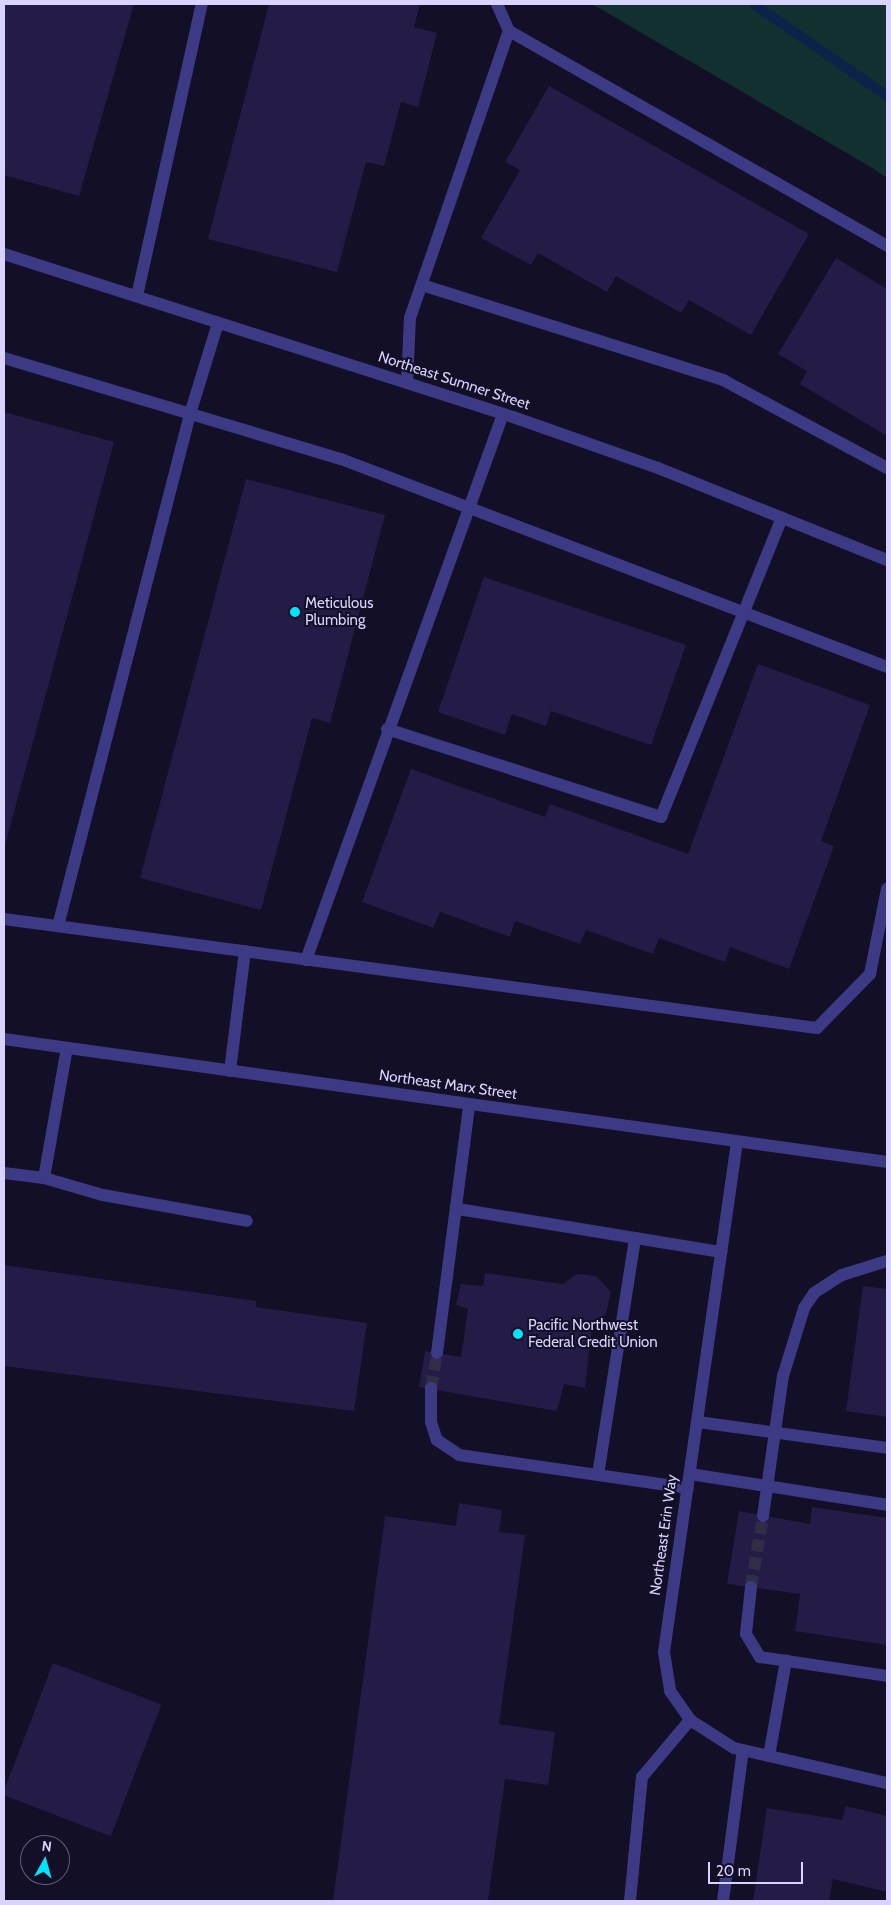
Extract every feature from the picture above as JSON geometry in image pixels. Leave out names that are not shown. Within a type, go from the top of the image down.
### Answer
[{"type":"street","points":[[137,296],[202,4]]},
{"type":"street","points":[[497,4],[509,31],[887,246]]},
{"type":"street","points":[[407,383],[410,318],[509,31]]},
{"type":"street","name":"Northeast Sumner Street","points":[[4,254],[503,414],[782,517],[887,560]]},
{"type":"street","points":[[422,285],[723,380],[887,468]]},
{"type":"street","points":[[58,926],[190,414],[218,323]]},
{"type":"street","points":[[4,358],[341,459],[887,667]]},
{"type":"street","points":[[306,960],[466,507],[503,414]]},
{"type":"street","points":[[387,729],[661,817],[745,613],[782,517]]},
{"type":"street","points":[[4,919],[817,1028],[870,974],[887,889]]},
{"type":"street","points":[[230,1071],[245,951]]},
{"type":"street","name":"Northeast Marx Street","points":[[4,1039],[887,1162]]},
{"type":"street","points":[[44,1178],[67,1048]]},
{"type":"street","points":[[437,1352],[458,1209],[469,1105]]},
{"type":"street","name":"Northeast Erin Way","points":[[738,1142],[664,1652],[670,1691],[690,1720],[743,1750],[887,1783]]},
{"type":"street","points":[[4,1173],[44,1178],[103,1195],[247,1221]]},
{"type":"street","points":[[458,1209],[722,1252]]},
{"type":"street","points":[[598,1475],[635,1238]]},
{"type":"street","points":[[763,1516],[773,1433],[794,1330],[804,1308],[814,1293],[842,1275],[887,1261]]},
{"type":"street","points":[[431,1388],[437,1440],[459,1455],[688,1488]]},
{"type":"street","points":[[698,1422],[887,1448]]},
{"type":"street","points":[[690,1474],[767,1488],[887,1505]]},
{"type":"street","points":[[751,1587],[746,1634],[760,1657],[887,1676]]},
{"type":"street","points":[[770,1756],[786,1661]]},
{"type":"street","points":[[630,1901],[642,1777],[690,1720]]},
{"type":"street","points":[[723,1901],[743,1750]]},
{"type":"green space","points":[[592,4],[887,4],[887,178],[869,166]]},
{"type":"building","points":[[4,4],[134,4],[79,196],[4,175]]},
{"type":"building","points":[[269,4],[420,4],[414,27],[437,33],[418,107],[401,102],[384,166],[366,162],[337,272],[208,239]]},
{"type":"building","points":[[549,86],[809,234],[751,335],[689,300],[681,313],[616,276],[607,292],[538,253],[531,265],[481,238],[520,170],[505,162]]},
{"type":"building","points":[[836,258],[887,289],[887,436],[800,384],[807,371],[778,354]]},
{"type":"building","points":[[4,412],[114,442],[4,849]]},
{"type":"building","points":[[246,479],[385,515],[330,723],[312,718],[261,910],[140,878]]},
{"type":"building","points":[[484,577],[686,645],[651,745],[551,711],[546,726],[512,714],[505,735],[438,712]]},
{"type":"building","points":[[758,664],[870,705],[821,841],[834,846],[789,969],[730,947],[725,962],[659,938],[653,954],[586,930],[580,944],[515,921],[510,937],[440,912],[433,928],[362,902],[411,769],[545,817],[550,804],[688,854]]},
{"type":"building","points":[[4,1265],[256,1301],[256,1307],[367,1323],[354,1411],[4,1366]]},
{"type":"building","points":[[485,1273],[563,1284],[577,1274],[596,1276],[611,1292],[606,1314],[592,1324],[585,1388],[564,1384],[557,1411],[419,1387],[425,1351],[461,1357],[468,1309],[456,1305],[461,1284],[483,1286]]},
{"type":"building","points":[[863,1286],[887,1289],[887,1417],[846,1411]]},
{"type":"building","points":[[459,1503],[502,1510],[499,1532],[525,1535],[499,1724],[555,1732],[548,1785],[505,1779],[488,1901],[333,1901],[385,1516],[456,1526]]},
{"type":"building","points":[[812,1507],[887,1518],[887,1645],[795,1631],[800,1594],[727,1584],[739,1511],[810,1524]]},
{"type":"building","points":[[53,1663],[161,1705],[111,1836],[4,1795],[4,1791]]},
{"type":"building","points":[[846,1806],[887,1816],[887,1892],[833,1879],[829,1901],[753,1901],[767,1808],[842,1820]]},
{"type":"waterway","points":[[754,4],[887,96]]},
{"type":"tunnel","points":[[431,1388],[437,1353]]},
{"type":"tunnel","points":[[751,1587],[763,1516]]},
{"type":"place","name":"Meticulous Plumbing","points":[[295,612]]},
{"type":"place","name":"Pacific Northwest Federal Credit Union","points":[[518,1334]]}]
